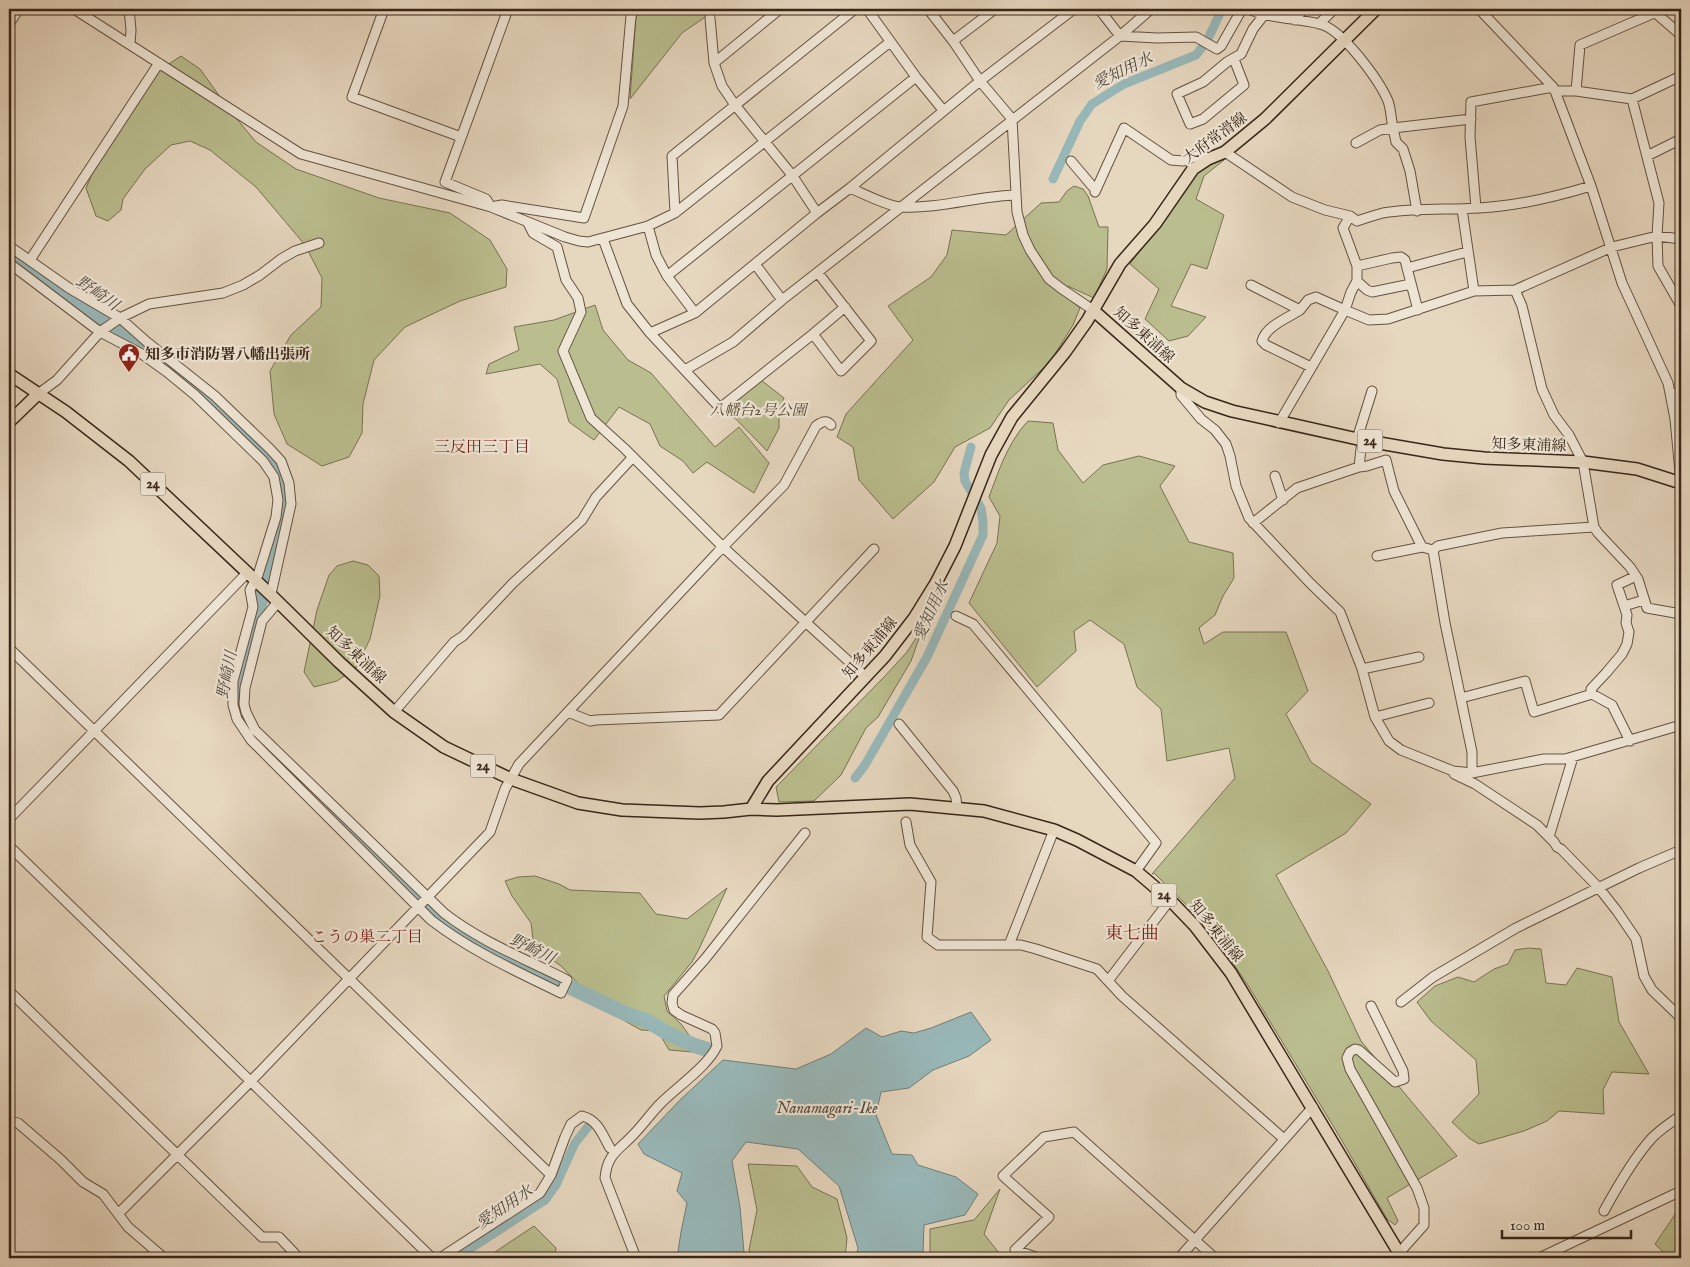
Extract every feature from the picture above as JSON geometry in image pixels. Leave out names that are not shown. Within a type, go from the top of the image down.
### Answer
[{"type":"main road","name":"大府常滑線","points":[[1094,310],[1120,264],[1155,224],[1193,169],[1208,159],[1225,152],[1265,119],[1376,9]]},
{"type":"main road","name":"知多東浦線","points":[[751,809],[768,781],[778,769],[866,677],[898,640],[936,583],[955,546],[991,455],[1012,417],[1064,352],[1094,310],[1181,388],[1205,402],[1217,406],[1279,423],[1443,454],[1484,458],[1583,462],[1636,469],[1681,483]]},
{"type":"main road","name":"知多東浦線","points":[[9,374],[66,412],[129,461],[394,712],[444,747],[511,779],[578,804],[622,810],[700,813],[751,809],[777,810],[910,804],[984,810],[1054,830],[1136,871],[1170,900],[1196,926],[1231,972],[1400,1255]]},
{"type":"main road","points":[[9,422],[38,394]]},
{"type":"street","points":[[9,24],[18,9]]},
{"type":"street","points":[[74,9],[301,154],[491,207],[528,223],[588,242],[648,226],[675,213],[890,42]]},
{"type":"street","points":[[129,9],[130,44]]},
{"type":"street","points":[[384,9],[352,97],[461,137]]},
{"type":"street","points":[[491,207],[486,199],[446,182],[508,9]]},
{"type":"street","points":[[491,207],[502,205],[584,218],[623,106],[631,16],[635,9]]},
{"type":"street","points":[[714,63],[780,9]]},
{"type":"street","points":[[675,213],[672,156],[855,9]]},
{"type":"street","points":[[867,9],[916,77],[943,110]]},
{"type":"street","points":[[928,9],[980,80],[1012,119],[1017,212],[1021,230],[1038,264],[1049,279],[1094,310]]},
{"type":"street","points":[[953,41],[995,9]]},
{"type":"street","points":[[650,333],[694,313],[817,212],[850,188],[980,80],[1074,9]]},
{"type":"street","points":[[1099,9],[1120,36],[1157,38],[1196,37],[1217,50],[1242,9]]},
{"type":"street","points":[[685,370],[733,342],[782,300],[1120,36],[1151,9]]},
{"type":"street","points":[[1251,9],[1264,15],[1320,24],[1328,27],[1345,41],[1368,69],[1388,102],[1396,142],[1403,150],[1410,171],[1417,211]]},
{"type":"street","points":[[1295,20],[1303,9]]},
{"type":"street","points":[[1320,24],[1334,9]]},
{"type":"street","points":[[1479,9],[1554,89],[1591,186],[1622,283],[1668,383],[1678,420],[1681,483]]},
{"type":"street","points":[[1576,91],[1580,45],[1652,11],[1681,35]]},
{"type":"street","points":[[1234,59],[1244,85],[1203,119],[1190,124],[1177,94],[1203,82],[1227,62],[1241,54],[1253,29],[1264,15]]},
{"type":"street","points":[[710,18],[714,63],[722,86],[764,142],[792,175],[817,212]]},
{"type":"street","points":[[30,260],[159,63]]},
{"type":"street","points":[[1476,208],[1470,137],[1472,102],[1554,89],[1632,100],[1681,76]]},
{"type":"street","points":[[667,276],[916,77]]},
{"type":"street","points":[[1632,100],[1659,203],[1658,266],[1681,306]]},
{"type":"street","points":[[1356,142],[1380,130],[1471,119]]},
{"type":"street","points":[[1071,161],[1096,191],[1124,128],[1171,160],[1183,161],[1202,154],[1208,159]]},
{"type":"street","points":[[1646,156],[1681,139]]},
{"type":"street","points":[[1225,152],[1292,197],[1325,210],[1350,216],[1358,221],[1382,214],[1476,208],[1527,202],[1591,186]]},
{"type":"street","points":[[850,188],[899,208],[960,203],[994,196],[1016,195]]},
{"type":"street","points":[[1462,209],[1474,291]]},
{"type":"street","points":[[1279,423],[1345,310],[1357,281],[1357,266],[1343,228],[1350,216]]},
{"type":"street","points":[[528,223],[533,233],[557,247],[566,280],[578,298],[580,316],[563,351],[591,418],[724,548],[866,677]]},
{"type":"street","points":[[648,226],[656,254],[667,276],[694,313]]},
{"type":"street","points":[[1311,367],[1266,345],[1262,341],[1264,336],[1287,317],[1300,310],[1308,300],[1316,297],[1362,318],[1374,320],[1388,319],[1474,291],[1515,290],[1612,247],[1657,236],[1681,239]]},
{"type":"street","points":[[603,239],[627,304],[650,333],[720,408],[845,308]]},
{"type":"street","points":[[38,394],[57,380],[102,330],[117,320],[149,304],[223,293],[251,280],[296,251],[319,243]]},
{"type":"street","points":[[9,246],[117,320],[216,396],[281,461],[289,483],[291,504],[273,597],[262,622],[245,688],[244,704],[250,722],[255,730],[444,912],[469,930],[567,980],[561,992],[461,941],[438,925],[244,732],[237,719],[233,705],[233,681],[253,607],[250,590],[258,584],[276,517],[278,500],[274,477],[263,461],[195,394],[142,354],[102,330],[9,263]]},
{"type":"street","points":[[1407,268],[1467,252]]},
{"type":"street","points":[[1357,266],[1401,257],[1405,260],[1418,310]]},
{"type":"street","points":[[755,264],[782,300]]},
{"type":"street","points":[[813,334],[841,371],[871,341],[818,273]]},
{"type":"street","points":[[1357,281],[1372,292],[1411,284]]},
{"type":"street","points":[[1251,285],[1300,310]]},
{"type":"street","points":[[1515,290],[1522,306],[1545,396],[1554,416],[1569,435],[1583,462],[1594,527],[1636,576],[1647,608],[1681,614]]},
{"type":"street","points":[[1181,388],[1181,396],[1201,419],[1215,430],[1226,444],[1240,499],[1249,518],[1340,612],[1362,669],[1375,717],[1389,741],[1401,750],[1453,771],[1472,773],[1544,759],[1565,759],[1681,725]]},
{"type":"street","points":[[1359,467],[1359,439],[1372,391]]},
{"type":"street","points":[[1671,396],[1681,391]]},
{"type":"street","points":[[119,1213],[250,1081],[490,832],[505,789],[519,764],[784,485],[816,426],[823,421],[831,425]]},
{"type":"street","points":[[394,712],[454,642],[463,636],[513,583],[582,520],[596,497],[632,458]]},
{"type":"street","points":[[1253,523],[1297,488],[1386,460],[1394,491],[1422,547]]},
{"type":"street","points":[[1275,476],[1283,500]]},
{"type":"street","points":[[1433,550],[1438,546],[1502,533],[1594,527]]},
{"type":"street","points":[[1378,556],[1422,547],[1433,550]]},
{"type":"street","points":[[568,712],[590,721],[719,715],[874,549]]},
{"type":"street","points":[[1433,550],[1445,623],[1472,752],[1472,773]]},
{"type":"street","points":[[9,820],[247,573]]},
{"type":"street","points":[[1592,694],[1591,689],[1622,654],[1627,644],[1629,632],[1617,584],[1636,576]]},
{"type":"street","points":[[1624,606],[1644,600]]},
{"type":"street","points":[[956,616],[973,624],[1156,844],[1136,871]]},
{"type":"street","points":[[9,648],[551,1175]]},
{"type":"street","points":[[1362,669],[1419,657]]},
{"type":"street","points":[[1462,698],[1525,681],[1534,712],[1592,694],[1612,705],[1630,741]]},
{"type":"street","points":[[1375,717],[1429,704]]},
{"type":"street","points":[[898,724],[953,791],[957,808]]},
{"type":"street","points":[[1549,837],[1573,757]]},
{"type":"street","points":[[1453,771],[1455,775],[1475,784],[1537,825],[1556,847],[1561,849],[1599,888],[1636,939],[1644,976],[1652,990],[1681,1018]]},
{"type":"street","points":[[906,822],[910,846],[931,882],[928,937],[938,946],[1021,945],[1097,969],[1122,996],[1284,1139]]},
{"type":"street","points":[[1009,945],[1054,830]]},
{"type":"street","points":[[636,1258],[605,1178],[606,1168],[615,1151],[634,1135],[660,1104],[710,1058],[717,1046],[715,1033],[712,1029],[674,1010],[672,1003],[674,995],[805,833]]},
{"type":"street","points":[[9,846],[432,1258]]},
{"type":"street","points":[[1401,1002],[1433,977],[1516,928],[1639,868],[1681,850]]},
{"type":"street","points":[[1108,981],[1170,900]]},
{"type":"street","points":[[9,991],[262,1237],[279,1237],[299,1258]]},
{"type":"street","points":[[1371,1006],[1403,1072],[1404,1079],[1395,1082],[1360,1050],[1355,1049],[1350,1052],[1347,1058],[1350,1069],[1417,1188],[1424,1208],[1424,1225],[1400,1255]]},
{"type":"street","points":[[1180,1258],[1313,1107]]},
{"type":"street","points":[[1604,1211],[1650,1140],[1681,1115]]},
{"type":"street","points":[[440,1258],[540,1193],[551,1175],[571,1124],[582,1116],[591,1118],[599,1127],[610,1148]]},
{"type":"street","points":[[9,1120],[18,1123],[67,1165],[83,1182],[103,1194],[128,1227],[164,1258]]},
{"type":"street","points":[[1039,1258],[1015,1250],[1049,1217],[1003,1176],[1044,1137],[1074,1132],[1215,1258]]},
{"type":"street","points":[[1539,1258],[1681,1191]]},
{"type":"green space","points":[[641,9],[717,9],[682,33],[630,99],[636,16]]},
{"type":"green space","points":[[181,56],[200,69],[231,112],[256,142],[296,169],[379,198],[450,213],[490,240],[507,269],[506,287],[460,301],[405,327],[374,360],[363,404],[362,433],[349,457],[322,466],[287,444],[274,414],[270,371],[291,335],[321,307],[322,278],[305,245],[256,187],[210,150],[190,141],[171,145],[145,169],[123,199],[121,210],[108,221],[96,216],[86,188],[102,151],[157,72]]},
{"type":"green space","points":[[1224,156],[1224,160],[1204,176],[1196,199],[1224,215],[1207,269],[1191,264],[1171,306],[1206,317],[1188,336],[1169,341],[1145,319],[1159,289],[1130,264],[1159,226],[1195,171]]},
{"type":"green space","points":[[1074,186],[1083,189],[1088,196],[1099,227],[1108,227],[1107,269],[1094,298],[1068,286],[1064,295],[1080,308],[1073,325],[1050,362],[1009,400],[990,428],[955,447],[934,482],[893,519],[859,480],[853,447],[837,437],[846,414],[913,340],[888,306],[931,277],[947,255],[952,230],[1006,235],[1041,203],[1059,202],[1067,191]]},
{"type":"green space","points":[[595,305],[603,330],[628,360],[651,373],[715,447],[739,427],[769,463],[754,493],[707,462],[693,473],[683,461],[660,446],[650,424],[619,407],[594,440],[569,422],[557,379],[540,364],[486,374],[489,364],[519,350],[514,327],[554,320]]},
{"type":"green space","name":"八幡台2号公園","points":[[761,380],[784,398],[779,414],[779,428],[767,451],[726,409]]},
{"type":"green space","points":[[1028,421],[1053,423],[1058,450],[1083,483],[1103,465],[1139,456],[1175,466],[1160,486],[1189,542],[1233,553],[1234,578],[1223,596],[1215,615],[1199,628],[1204,644],[1223,632],[1286,632],[1308,691],[1286,714],[1311,762],[1371,804],[1346,833],[1276,875],[1328,971],[1361,1041],[1457,1156],[1387,1198],[1398,1221],[1395,1225],[1387,1219],[1249,987],[1208,926],[1154,873],[1152,874],[1235,778],[1229,748],[1167,761],[1161,709],[1137,687],[1124,644],[1090,620],[1074,631],[1076,651],[1037,687],[969,603],[997,543],[1000,516],[989,497],[1010,447]]},
{"type":"green space","points":[[353,561],[368,565],[379,576],[380,596],[370,639],[356,668],[337,681],[314,687],[304,672],[317,610],[329,575],[337,566]]},
{"type":"green space","points":[[923,627],[911,661],[878,717],[866,728],[841,775],[814,801],[779,802],[776,787],[885,676],[907,652]]},
{"type":"green space","points":[[535,876],[570,890],[640,893],[656,914],[687,919],[727,888],[692,962],[664,996],[667,1011],[681,1024],[689,1035],[693,1052],[669,1050],[658,1031],[641,1030],[602,1008],[561,966],[534,947],[531,923],[512,896],[505,881],[518,877]]},
{"type":"green space","points":[[1541,949],[1546,983],[1566,985],[1577,968],[1612,977],[1619,1022],[1649,1074],[1612,1072],[1603,1090],[1604,1114],[1559,1111],[1547,1121],[1524,1131],[1479,1144],[1469,1138],[1452,1122],[1479,1094],[1476,1060],[1431,1021],[1417,1002],[1435,986],[1458,977],[1474,982],[1494,969],[1508,964],[1515,950]]},
{"type":"green space","points":[[748,1164],[797,1166],[812,1187],[837,1199],[847,1238],[845,1258],[754,1258],[749,1250],[757,1210]]},
{"type":"green space","points":[[1000,1189],[984,1234],[1003,1258],[935,1258],[930,1252],[930,1229],[974,1220]]},
{"type":"green space","points":[[1681,1209],[1681,1258],[1669,1258],[1655,1244],[1678,1210]]},
{"type":"green space","points":[[534,1226],[556,1248],[554,1258],[486,1258]]},
{"type":"water","name":"Nanamagari-Ike","points":[[971,1012],[991,1040],[969,1056],[933,1070],[909,1088],[881,1092],[876,1115],[892,1154],[912,1155],[918,1165],[956,1177],[978,1194],[965,1215],[924,1225],[923,1253],[927,1258],[856,1258],[858,1248],[839,1186],[798,1149],[746,1142],[732,1161],[740,1207],[744,1252],[740,1258],[677,1258],[687,1203],[677,1191],[682,1173],[644,1154],[638,1144],[681,1099],[723,1060],[796,1069],[831,1054],[866,1028],[882,1037],[901,1031],[914,1033]]},
{"type":"waterway","name":"愛知用水","points":[[1053,179],[1080,121],[1092,104],[1124,84],[1196,55],[1207,41],[1222,9]]},
{"type":"waterway","name":"野崎川","points":[[9,253],[182,376],[210,400],[270,458],[277,470],[282,484],[284,512],[243,669],[238,696],[241,717],[254,737],[439,917],[467,937],[624,1013],[647,1021],[671,1035],[706,1049]]},
{"type":"waterway","name":"愛知用水","points":[[855,778],[865,765],[927,657],[983,535],[981,508],[965,481],[964,473],[971,447]]},
{"type":"waterway","name":"愛知用水","points":[[456,1258],[545,1200],[556,1185],[575,1143],[591,1123]]},
{"type":"place","name":"知多市消防署八幡出張所","points":[[129,373]]},
{"type":"district","name":"三反田三丁目","points":[[482,448]]},
{"type":"district","name":"東七曲","points":[[1132,934]]},
{"type":"district","name":"こうの巣二丁目","points":[[367,938]]}]
